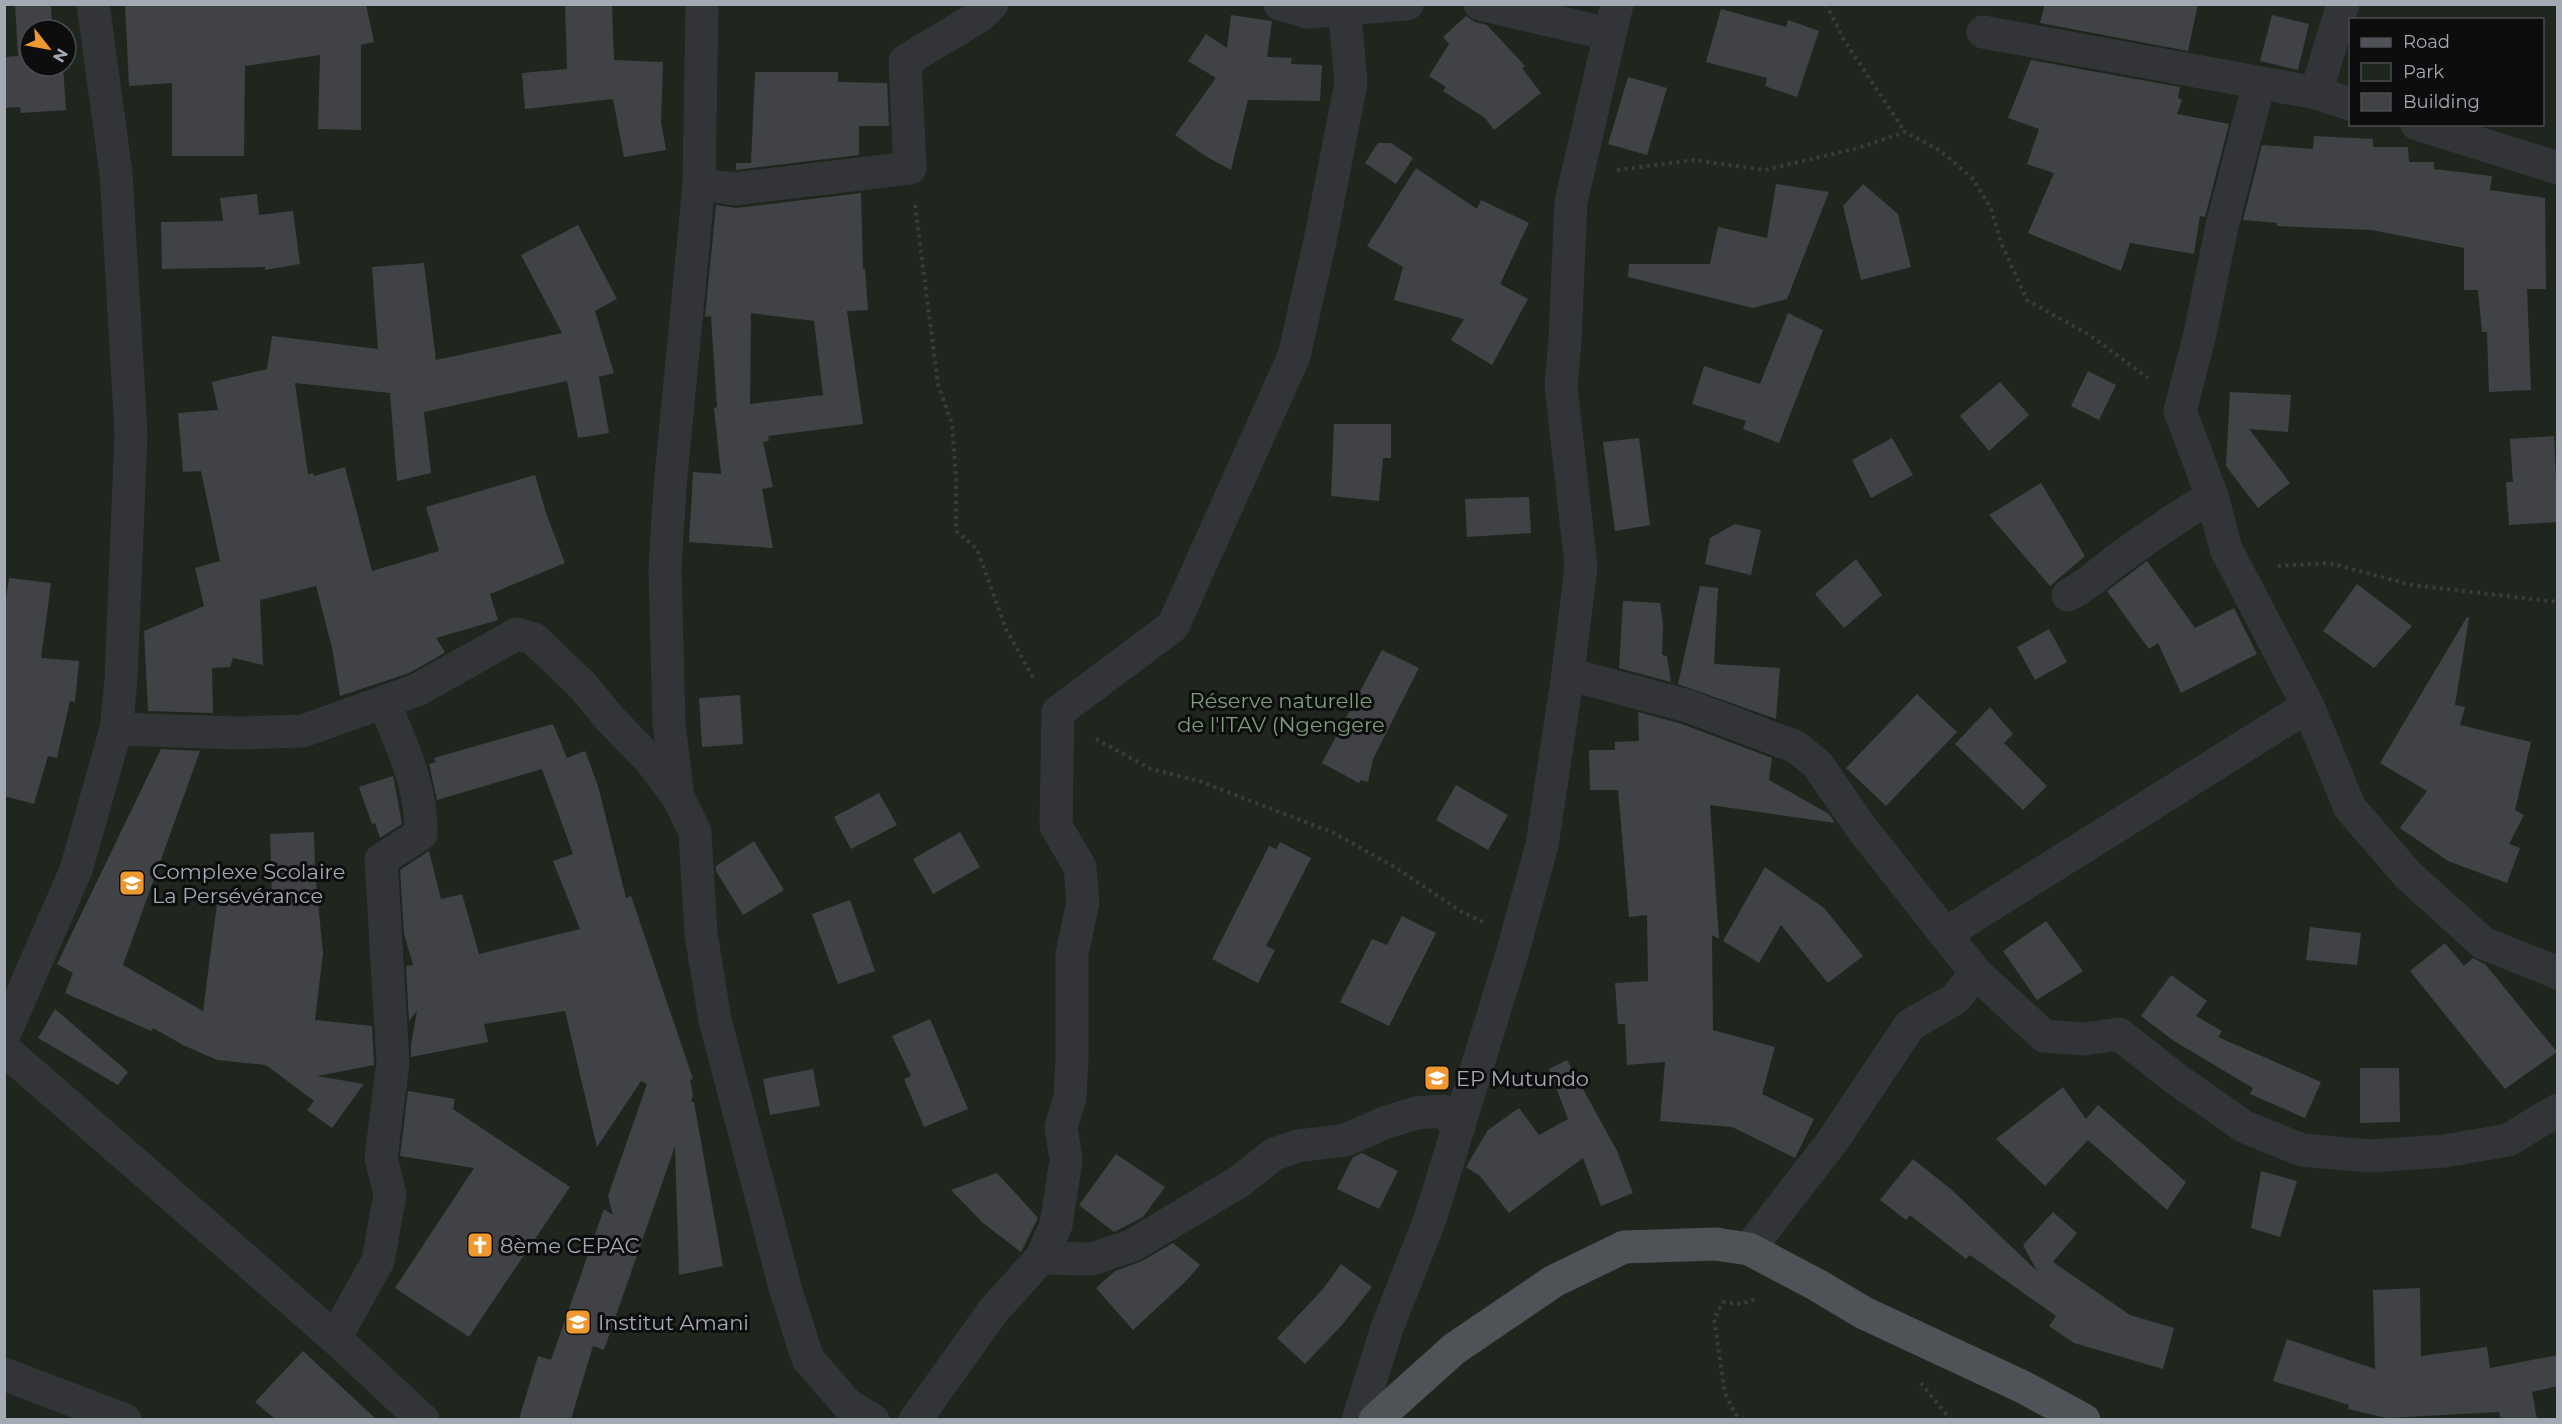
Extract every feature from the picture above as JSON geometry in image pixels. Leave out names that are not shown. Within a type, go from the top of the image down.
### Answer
[{"type":"main road","points":[[1375,1419],[1454,1349],[1554,1281],[1624,1247],[1716,1244],[1749,1249],[1864,1313],[2023,1387],[2085,1419]]},
{"type":"street","points":[[4,1035],[76,870],[116,729],[121,681],[131,433],[116,172],[93,4]]},
{"type":"street","points":[[678,797],[669,724],[664,569],[699,184],[702,4]]},
{"type":"street","points":[[699,184],[734,189],[910,168],[905,61],[980,16],[992,4]]},
{"type":"street","points":[[1280,4],[1307,12],[1344,7],[1407,4]]},
{"type":"street","points":[[1480,4],[1613,19]]},
{"type":"street","points":[[1587,4],[1613,19]]},
{"type":"street","points":[[2316,93],[2343,4]]},
{"type":"street","points":[[915,1419],[993,1311],[1041,1258],[1056,1225],[1066,1160],[1061,1127],[1070,1098],[1072,954],[1083,902],[1080,867],[1056,826],[1058,712],[1173,626],[1294,356],[1320,241],[1351,84],[1344,7]]},
{"type":"street","points":[[1358,1419],[1387,1328],[1429,1222],[1542,845],[1568,674],[1581,566],[1561,386],[1566,339],[1571,202],[1613,19]]},
{"type":"street","points":[[1983,33],[2316,93],[2349,104]]},
{"type":"street","points":[[2259,83],[2222,226],[2200,334],[2180,411],[2212,496],[2226,549],[2308,706],[2350,808],[2408,875],[2483,943],[2558,973]]},
{"type":"street","points":[[2423,126],[2558,168]]},
{"type":"street","points":[[2068,595],[2085,586],[2100,572],[2162,527],[2212,496]]},
{"type":"street","points":[[116,729],[238,733],[303,730],[417,690],[517,634],[534,639],[582,685],[611,720],[651,761],[678,797],[695,832],[701,934],[715,1020],[755,1164],[786,1292],[808,1359],[847,1404],[873,1419]]},
{"type":"street","points":[[1568,674],[1688,705],[1796,747],[1817,764],[1863,830],[1976,973],[2044,1036],[2085,1039],[2119,1034],[2245,1127],[2301,1150],[2368,1156],[2445,1151],[2508,1140],[2558,1110]]},
{"type":"street","points":[[335,1338],[378,1261],[390,1194],[381,1158],[393,1062],[381,860],[421,834],[421,814],[410,764],[384,703]]},
{"type":"street","points":[[1945,934],[2308,706]]},
{"type":"street","points":[[1749,1249],[1831,1143],[1910,1025],[1955,999],[1976,973]]},
{"type":"street","points":[[4,1049],[335,1338],[423,1419]]},
{"type":"street","points":[[1041,1258],[1092,1259],[1133,1245],[1240,1181],[1274,1154],[1290,1149],[1346,1140],[1384,1123],[1416,1113],[1443,1111],[1459,1128]]},
{"type":"street","points":[[4,1374],[124,1419]]},
{"type":"path","points":[[1826,4],[1844,40],[1905,132],[1941,151],[1973,179],[1991,209],[2001,243],[2027,300],[2088,334],[2145,375],[2180,411]]},
{"type":"path","points":[[1578,172],[1621,170],[1694,160],[1766,170],[1858,148],[1905,132]]},
{"type":"path","points":[[910,168],[938,384],[952,424],[956,478],[956,531],[977,549],[1006,629],[1047,701],[1078,730],[1151,769],[1198,781],[1334,833],[1394,866],[1462,912],[1486,924],[1521,920]]},
{"type":"path","points":[[2236,568],[2329,563],[2412,585],[2558,602]]},
{"type":"path","points":[[1744,1419],[1735,1414],[1725,1393],[1714,1319],[1723,1302],[1742,1304],[1755,1298],[1817,1285]]},
{"type":"green space","name":"Réserve naturelle de l'ITAV (Ngengere","points":[[5,5],[2557,5],[2557,1419],[5,1419]]},
{"type":"building","points":[[15,4],[51,4],[52,18],[18,18],[18,56]]},
{"type":"building","points":[[125,4],[366,4],[374,42],[361,45],[361,130],[318,129],[320,55],[245,66],[244,156],[172,156],[172,83],[129,86]]},
{"type":"building","points":[[565,4],[612,4],[614,60],[663,62],[661,122],[666,150],[624,157],[613,99],[525,109],[522,73],[567,69]]},
{"type":"building","points":[[2045,4],[2198,4],[2188,51],[2040,23]]},
{"type":"building","points":[[1721,9],[1786,27],[1788,20],[1819,31],[1797,97],[1765,86],[1767,78],[1706,62]]},
{"type":"building","points":[[1231,15],[1272,21],[1267,57],[1292,58],[1291,64],[1322,65],[1320,101],[1248,100],[1231,170],[1175,135],[1216,78],[1188,61],[1206,34],[1227,48]]},
{"type":"building","points":[[2272,15],[2309,24],[2298,70],[2260,61]]},
{"type":"building","points":[[1466,16],[1475,22],[1487,25],[1525,66],[1522,68],[1541,93],[1494,130],[1485,118],[1443,91],[1446,87],[1429,76],[1449,44],[1443,37]]},
{"type":"building","points":[[18,56],[18,78],[64,78],[66,110],[21,113],[20,107],[4,108],[4,57]]},
{"type":"building","points":[[2031,60],[2180,87],[2178,98],[2182,100],[2177,114],[2229,124],[2205,217],[2200,216],[2194,254],[2130,243],[2121,271],[2028,233],[2054,173],[2027,164],[2039,129],[2008,118]]},
{"type":"building","points":[[755,72],[838,72],[838,82],[887,83],[889,126],[859,126],[859,155],[736,170],[736,163],[751,163]]},
{"type":"building","points":[[1628,77],[1667,88],[1647,155],[1608,144]]},
{"type":"building","points":[[2314,136],[2373,139],[2373,147],[2408,147],[2409,162],[2434,162],[2434,169],[2492,176],[2490,190],[2545,198],[2546,289],[2527,289],[2531,390],[2489,392],[2487,332],[2482,332],[2478,290],[2464,290],[2464,248],[2372,230],[2277,226],[2277,223],[2243,220],[2262,145],[2313,149]]},
{"type":"building","points":[[1378,143],[1391,143],[1413,158],[1396,184],[1365,163]]},
{"type":"building","points":[[1416,168],[1477,209],[1481,200],[1529,223],[1500,284],[1528,299],[1492,365],[1451,340],[1464,319],[1394,300],[1403,267],[1367,246]]},
{"type":"building","points":[[1776,184],[1829,192],[1787,299],[1753,308],[1628,277],[1629,264],[1710,264],[1718,227],[1767,238]]},
{"type":"building","points":[[1863,184],[1898,214],[1911,267],[1861,280],[1843,206]]},
{"type":"building","points":[[861,193],[863,269],[865,269],[868,310],[847,311],[863,424],[768,436],[769,441],[763,442],[773,487],[762,489],[773,548],[689,542],[693,472],[721,474],[714,408],[717,407],[711,316],[705,317],[716,205],[736,208]],"holes":[[[751,313],[814,321],[823,395],[750,404]]]},
{"type":"building","points":[[257,194],[259,215],[293,211],[300,264],[265,270],[265,267],[162,269],[161,222],[223,221],[220,198]]},
{"type":"building","points":[[578,225],[617,299],[595,311],[614,373],[599,377],[609,433],[578,438],[567,381],[424,412],[431,473],[397,481],[390,393],[295,383],[308,474],[313,473],[314,476],[345,467],[372,571],[439,551],[426,507],[535,475],[546,513],[565,563],[490,594],[498,620],[436,638],[445,652],[436,658],[409,673],[340,696],[332,648],[316,586],[260,600],[263,665],[233,658],[230,667],[212,668],[213,713],[148,711],[144,631],[204,606],[195,568],[220,561],[201,471],[183,472],[178,413],[218,410],[212,382],[267,369],[272,336],[378,349],[372,267],[424,263],[436,360],[562,333],[521,255]]},
{"type":"building","points":[[1788,313],[1823,330],[1779,443],[1743,429],[1746,421],[1692,404],[1704,366],[1760,384]]},
{"type":"building","points":[[2088,371],[2116,385],[2099,420],[2071,406]]},
{"type":"building","points":[[2000,382],[2029,415],[1989,451],[1960,416]]},
{"type":"building","points":[[2230,392],[2291,395],[2288,432],[2249,429],[2290,483],[2258,508],[2226,466]]},
{"type":"building","points":[[1334,424],[1391,424],[1391,458],[1383,458],[1379,501],[1331,496]]},
{"type":"building","points":[[2554,436],[2558,522],[2509,525],[2506,482],[2513,482],[2510,439]]},
{"type":"building","points":[[1639,438],[1650,525],[1615,531],[1603,442]]},
{"type":"building","points":[[1892,438],[1913,475],[1871,498],[1852,460]]},
{"type":"building","points":[[2041,483],[2085,556],[2050,586],[1989,515]]},
{"type":"building","points":[[1529,497],[1531,533],[1467,537],[1465,499]]},
{"type":"building","points":[[1735,524],[1761,530],[1751,575],[1705,564],[1710,538]]},
{"type":"building","points":[[1856,559],[1882,595],[1844,628],[1815,594]]},
{"type":"building","points":[[2147,561],[2195,628],[2234,608],[2257,654],[2181,693],[2158,643],[2149,649],[2107,591]]},
{"type":"building","points":[[9,578],[51,583],[41,658],[79,661],[75,702],[70,701],[57,758],[48,756],[34,804],[4,796],[4,612]]},
{"type":"building","points":[[2357,584],[2412,626],[2374,668],[2323,631]]},
{"type":"building","points":[[1700,586],[1718,588],[1714,664],[1780,668],[1776,719],[1678,684]]},
{"type":"building","points":[[1623,601],[1660,603],[1663,625],[1662,655],[1667,656],[1671,682],[1619,668]]},
{"type":"building","points":[[2467,617],[2469,618],[2455,705],[2465,707],[2460,725],[2531,742],[2515,810],[2524,815],[2509,844],[2520,848],[2507,883],[2448,861],[2400,828],[2427,791],[2380,763]]},
{"type":"building","points":[[2049,629],[2067,662],[2035,680],[2017,647]]},
{"type":"building","points":[[1382,650],[1419,668],[1373,759],[1368,782],[1361,780],[1359,783],[1322,763]]},
{"type":"building","points":[[1917,694],[1957,732],[1886,806],[1846,768]]},
{"type":"building","points":[[740,695],[743,744],[702,747],[699,698]]},
{"type":"building","points":[[1990,707],[2013,734],[2004,743],[2047,786],[2023,810],[1955,744]]},
{"type":"building","points":[[1638,712],[1682,724],[1772,758],[1769,780],[1829,814],[1835,823],[1710,805],[1719,939],[1712,935],[1713,1030],[1775,1047],[1762,1094],[1814,1119],[1795,1158],[1732,1127],[1660,1121],[1665,1062],[1627,1065],[1625,1024],[1618,1024],[1615,983],[1648,981],[1647,915],[1629,917],[1618,790],[1590,790],[1589,750],[1615,750],[1615,742],[1639,741]]},
{"type":"building","points":[[553,724],[567,758],[585,751],[598,786],[626,898],[631,896],[693,1079],[690,1080],[693,1095],[691,1102],[694,1102],[723,1266],[679,1275],[675,1146],[604,1350],[593,1346],[571,1419],[519,1419],[538,1356],[551,1360],[604,1209],[613,1215],[608,1196],[647,1084],[641,1081],[597,1147],[565,1011],[484,1024],[488,1042],[411,1057],[417,1011],[409,1021],[406,966],[413,965],[404,934],[400,870],[429,851],[441,899],[462,894],[479,954],[580,929],[553,861],[573,854],[542,769],[437,800],[429,764],[436,762],[434,758]]},
{"type":"building","points":[[161,749],[200,751],[123,965],[203,1011],[217,904],[272,897],[270,834],[314,832],[315,872],[323,953],[315,1020],[372,1026],[374,1065],[317,1076],[364,1084],[332,1128],[307,1110],[314,1101],[266,1065],[217,1060],[153,1028],[151,1031],[65,993],[73,973],[57,964]]},
{"type":"building","points":[[393,776],[402,824],[380,838],[375,823],[372,824],[359,787]]},
{"type":"building","points":[[1456,785],[1508,815],[1488,850],[1436,820]]},
{"type":"building","points":[[879,793],[897,825],[851,849],[834,817]]},
{"type":"building","points":[[960,832],[980,867],[933,894],[913,859]]},
{"type":"building","points":[[754,841],[784,890],[743,915],[716,871],[716,866]]},
{"type":"building","points":[[1280,842],[1311,858],[1266,946],[1275,950],[1258,983],[1212,959],[1269,846],[1276,849]]},
{"type":"building","points":[[1765,867],[1824,908],[1863,956],[1828,983],[1781,925],[1759,963],[1723,941]]},
{"type":"building","points":[[850,900],[875,971],[838,984],[812,914]]},
{"type":"building","points":[[1402,916],[1436,933],[1389,1026],[1340,1002],[1372,939],[1387,945]]},
{"type":"building","points":[[2046,921],[2083,971],[2037,1000],[2003,951]]},
{"type":"building","points":[[2310,927],[2361,933],[2357,965],[2306,960]]},
{"type":"building","points":[[2445,943],[2464,966],[2473,958],[2485,964],[2557,1052],[2505,1089],[2410,971]]},
{"type":"building","points":[[2171,975],[2207,1001],[2196,1016],[2222,1031],[2218,1037],[2321,1082],[2305,1118],[2250,1094],[2253,1088],[2174,1041],[2141,1016]]},
{"type":"building","points":[[55,1009],[128,1072],[118,1085],[38,1038]]},
{"type":"building","points":[[930,1019],[968,1109],[924,1127],[904,1079],[911,1076],[892,1036]]},
{"type":"building","points":[[1567,1060],[1617,1151],[1633,1193],[1601,1206],[1583,1158],[1509,1213],[1480,1176],[1466,1167],[1488,1130],[1519,1108],[1539,1135],[1568,1119],[1549,1069]]},
{"type":"building","points":[[2360,1068],[2399,1068],[2400,1122],[2360,1123]]},
{"type":"building","points":[[813,1069],[820,1106],[770,1115],[763,1079]]},
{"type":"building","points":[[2063,1087],[2086,1119],[2098,1105],[2186,1182],[2167,1210],[2088,1140],[2045,1186],[1996,1139]]},
{"type":"building","points":[[408,1091],[455,1099],[453,1109],[570,1187],[469,1337],[395,1288],[474,1168],[400,1156]]},
{"type":"building","points":[[1362,1153],[1398,1171],[1379,1209],[1337,1189],[1353,1157]]},
{"type":"building","points":[[1116,1154],[1165,1187],[1143,1217],[1114,1232],[1079,1205]]},
{"type":"building","points":[[1913,1159],[1952,1190],[2037,1271],[2023,1245],[2053,1212],[2077,1233],[2053,1262],[2130,1315],[2174,1328],[2163,1369],[2074,1343],[2049,1326],[2056,1316],[1970,1255],[1966,1259],[1910,1215],[1906,1220],[1880,1200]]},
{"type":"building","points":[[2261,1171],[2297,1181],[2280,1237],[2251,1228]]},
{"type":"building","points":[[997,1173],[1038,1218],[1021,1252],[983,1223],[951,1190]]},
{"type":"building","points":[[1173,1243],[1200,1265],[1133,1330],[1096,1288],[1115,1271],[1142,1261]]},
{"type":"building","points":[[1341,1264],[1372,1287],[1342,1325],[1305,1364],[1277,1338],[1323,1289]]},
{"type":"building","points":[[2420,1288],[2421,1356],[2487,1347],[2490,1368],[2558,1355],[2558,1386],[2532,1392],[2537,1419],[2501,1419],[2499,1412],[2387,1418],[2348,1409],[2349,1405],[2273,1381],[2287,1339],[2375,1369],[2373,1290]]},
{"type":"building","points":[[303,1351],[376,1419],[275,1419],[255,1402]]},
{"type":"place","name":"Complexe Scolaire La Persévérance","points":[[132,883]]},
{"type":"place","name":"EP Mutundo","points":[[1437,1078]]},
{"type":"place","name":"8ème CEPAC","points":[[480,1245]]},
{"type":"place","name":"Institut Amani","points":[[578,1322]]}]
